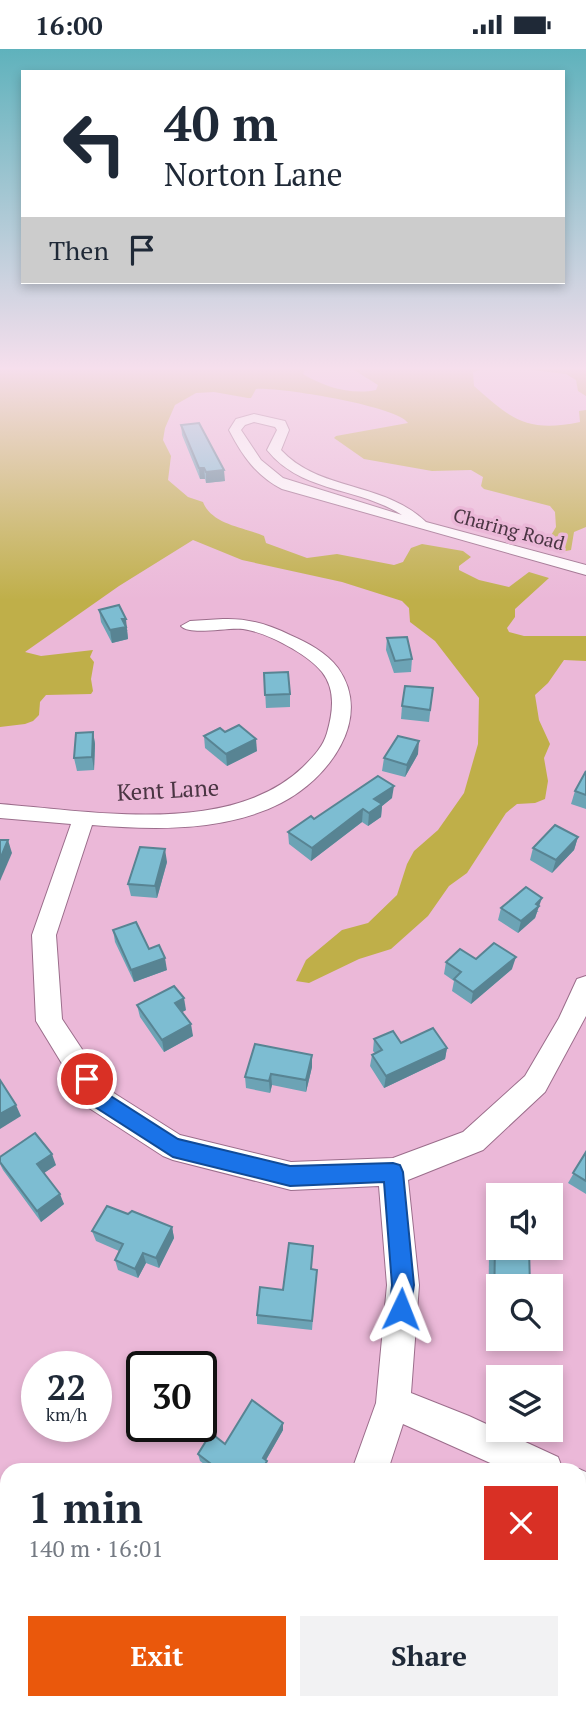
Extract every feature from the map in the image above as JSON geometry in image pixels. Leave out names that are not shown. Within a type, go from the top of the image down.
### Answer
[{"type":"street","name":"Charing Road","points":[[244,445],[258,468],[270,478],[287,486],[586,570]]},
{"type":"street","name":"Charing Road","points":[[276,445],[274,450],[282,463],[296,472],[380,498],[414,515],[421,525]]},
{"type":"street","name":"Kent Lane","points":[[0,811],[156,820],[218,816],[273,799],[318,767],[340,731],[343,696],[330,667],[294,641],[245,624],[190,626]]},
{"type":"street","points":[[85,817],[44,935],[49,1021],[99,1099],[173,1147],[290,1176],[393,1172],[473,1141],[535,1084],[570,1023],[586,986]]},
{"type":"street","points":[[372,1463],[393,1403],[403,1285],[393,1172]]},
{"type":"street","points":[[393,1403],[457,1427],[531,1463]]},
{"type":"shaded area","points":[[0,445],[166,445],[171,456],[168,480],[188,497],[203,502],[214,516],[264,536],[266,543],[307,558],[337,554],[394,565],[403,562],[411,548],[422,544],[463,551],[471,557],[459,566],[459,570],[479,580],[509,587],[529,572],[549,578],[515,609],[515,617],[507,628],[509,632],[524,636],[586,636],[586,661],[564,660],[548,683],[535,695],[539,720],[550,744],[544,758],[548,781],[545,799],[535,803],[517,804],[506,813],[467,873],[449,886],[428,916],[391,949],[359,959],[309,983],[296,981],[306,960],[342,930],[368,923],[397,895],[414,851],[438,830],[464,793],[478,744],[479,698],[435,641],[410,622],[409,608],[402,601],[342,582],[242,560],[193,540],[119,586],[25,652],[41,656],[93,650],[90,657],[94,662],[91,694],[46,695],[40,702],[39,715],[33,721],[0,727]]},
{"type":"shaded area","points":[[345,445],[586,445],[586,527],[574,532],[571,550],[560,552],[537,546],[537,542],[550,537],[556,527],[555,512],[550,506],[484,489],[481,486],[483,477],[471,470],[432,471],[364,459]]},
{"type":"building","points":[[190,445],[211,445],[224,470],[206,472],[204,468],[199,468]]},
{"type":"building","points":[[119,605],[126,619],[122,619],[126,627],[110,630],[99,610]]},
{"type":"building","points":[[407,637],[412,659],[395,661],[387,638]]},
{"type":"building","points":[[288,672],[290,694],[265,695],[264,673]]},
{"type":"building","points":[[405,686],[433,688],[430,710],[402,706]]},
{"type":"building","points":[[239,725],[256,739],[226,754],[204,736],[220,728],[225,732]]},
{"type":"building","points":[[93,732],[92,757],[74,758],[76,733]]},
{"type":"building","points":[[398,736],[419,741],[407,765],[384,758]]},
{"type":"building","points":[[586,771],[586,795],[575,791]]},
{"type":"building","points":[[378,776],[394,786],[374,799],[382,804],[369,813],[363,809],[312,848],[288,832],[311,816],[314,819]]},
{"type":"building","points":[[555,825],[578,837],[556,860],[533,848]]},
{"type":"building","points":[[0,840],[8,840],[0,859]]},
{"type":"building","points":[[140,847],[165,849],[155,886],[128,884]]},
{"type":"building","points":[[526,887],[542,898],[536,904],[539,906],[521,921],[501,908]]},
{"type":"building","points":[[136,922],[149,949],[159,945],[165,958],[131,970],[113,930]]},
{"type":"building","points":[[494,943],[516,957],[473,992],[454,979],[461,972],[446,962],[460,949],[476,959]]},
{"type":"building","points":[[174,986],[184,998],[175,1003],[191,1024],[162,1040],[137,1005]]},
{"type":"building","points":[[433,1028],[447,1048],[386,1076],[372,1055],[382,1050],[374,1039],[393,1031],[401,1043]]},
{"type":"building","points":[[255,1044],[312,1055],[306,1080],[271,1074],[269,1081],[245,1077]]},
{"type":"building","points":[[0,1080],[16,1105],[0,1114]]},
{"type":"building","points":[[35,1133],[52,1154],[37,1164],[60,1194],[37,1211],[0,1162],[0,1157]]},
{"type":"building","points":[[586,1152],[586,1181],[573,1173]]},
{"type":"building","points":[[107,1206],[128,1214],[132,1211],[172,1227],[156,1258],[143,1253],[135,1269],[115,1260],[123,1244],[92,1231]]},
{"type":"building","points":[[289,1243],[313,1246],[311,1269],[317,1270],[312,1321],[257,1315],[260,1287],[283,1290]]},
{"type":"building","points":[[495,1260],[529,1260],[530,1274],[495,1274]]},
{"type":"building","points":[[252,1400],[283,1423],[263,1458],[266,1463],[210,1463],[198,1454],[205,1442],[217,1442],[217,1438],[225,1444]]},
{"type":"route","points":[[87,1079],[99,1099],[173,1147],[290,1176],[393,1172],[403,1285],[401,1309]]}]
